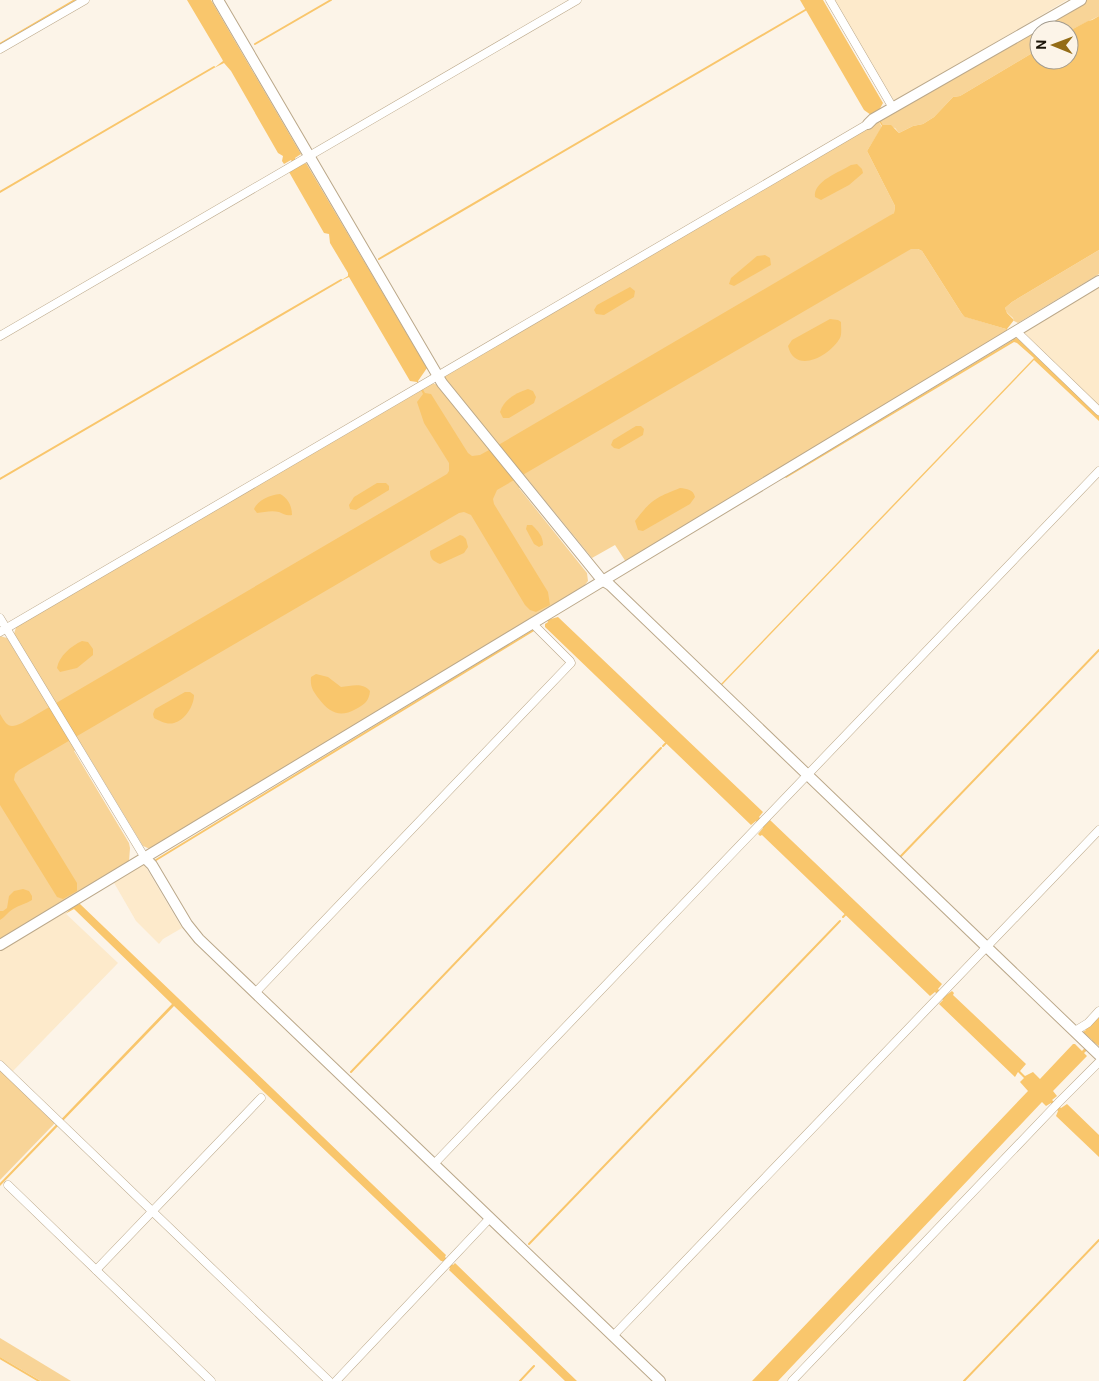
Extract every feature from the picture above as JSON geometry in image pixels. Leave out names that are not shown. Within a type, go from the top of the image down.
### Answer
[{"type":"street","points":[[0,49],[85,0]]},
{"type":"street","points":[[218,0],[437,375],[602,580],[610,585],[1096,1052]]},
{"type":"street","points":[[0,336],[577,0]]},
{"type":"street","points":[[830,0],[893,108]]},
{"type":"street","points":[[3,630],[893,108],[1081,0]]},
{"type":"street","points":[[0,945],[1099,281]]},
{"type":"street","points":[[1016,331],[1099,411]]},
{"type":"street","points":[[434,1164],[1099,471]]},
{"type":"street","points":[[0,618],[3,630],[44,692],[145,858],[152,865],[186,924],[255,993],[660,1381]]},
{"type":"street","points":[[255,993],[571,663],[532,623]]},
{"type":"street","points":[[613,1336],[1099,830]]},
{"type":"street","points":[[1075,1031],[1088,1023],[1099,1011]]},
{"type":"street","points":[[792,1381],[1099,1062]]},
{"type":"street","points":[[0,1065],[329,1381]]},
{"type":"street","points":[[96,1270],[261,1098]]},
{"type":"street","points":[[8,1185],[211,1381]]},
{"type":"street","points":[[336,1381],[490,1218]]},
{"type":"shaded area","points":[[187,0],[211,0],[301,154],[295,158],[299,166],[306,163],[427,368],[418,381],[425,393],[431,394],[468,453],[472,456],[480,455],[500,444],[894,213],[895,206],[867,151],[882,126],[875,115],[871,115],[864,110],[800,0],[823,0],[883,103],[877,114],[883,125],[891,125],[899,133],[913,126],[923,124],[934,117],[953,97],[960,96],[1029,55],[1029,70],[1079,70],[1079,26],[1099,16],[1099,250],[1005,308],[1014,320],[1007,331],[1006,329],[965,317],[922,251],[911,249],[497,490],[493,499],[494,504],[548,592],[550,605],[536,612],[530,610],[525,605],[471,515],[464,512],[459,513],[19,770],[15,774],[14,780],[77,883],[77,891],[63,899],[57,897],[0,805],[0,714],[11,726],[22,723],[447,474],[449,471],[449,463],[424,423],[417,402],[423,394],[417,382],[410,381],[349,277],[340,281],[348,276],[348,273],[330,243],[329,234],[324,233],[289,172],[296,168],[291,160],[284,164],[282,161],[283,156],[278,153],[231,71],[224,63],[214,68],[223,61]]},
{"type":"shaded area","points":[[834,0],[1067,0],[1033,20],[1029,20],[1029,22],[893,103]]},
{"type":"shaded area","points":[[1087,0],[1099,0],[1099,16],[1079,26],[1079,20],[1052,20]]},
{"type":"shaded area","points":[[1029,34],[1029,55],[960,96],[953,97],[934,117],[923,124],[913,126],[899,133],[895,128],[883,125],[880,120]]},
{"type":"shaded area","points":[[878,120],[882,127],[867,151],[895,206],[894,213],[886,219],[911,249],[922,251],[962,314],[966,317],[1006,329],[1007,331],[626,562],[615,545],[592,558],[529,481],[519,488],[587,573],[588,581],[584,586],[150,849],[143,846],[83,747],[74,751],[129,843],[129,862],[0,941],[0,636],[7,638],[42,695],[49,692],[14,634],[17,624],[432,383],[438,385],[445,380],[445,374]]},
{"type":"shaded area","points":[[857,164],[863,173],[849,185],[821,200],[815,197],[818,186],[823,182],[851,165]]},
{"type":"shaded area","points":[[1099,250],[1099,274],[1018,323],[1007,312],[1005,308],[1012,302]]},
{"type":"shaded area","points":[[765,255],[770,258],[771,265],[734,286],[729,284],[731,278],[757,256]]},
{"type":"shaded area","points":[[1099,284],[1099,407],[1024,334],[1024,330]]},
{"type":"shaded area","points":[[630,287],[635,291],[634,297],[604,315],[596,314],[594,310],[597,305]]},
{"type":"shaded area","points":[[830,319],[841,322],[841,333],[840,338],[829,351],[813,360],[805,361],[798,360],[792,355],[788,346],[792,340]]},
{"type":"shaded area","points":[[1013,337],[1014,339],[1017,338],[1099,416],[1099,421],[1034,360],[721,686],[1034,358],[1014,342],[785,477],[1013,340]]},
{"type":"shaded area","points":[[528,389],[533,391],[536,397],[534,403],[509,418],[503,418],[500,412],[504,403]]},
{"type":"shaded area","points":[[636,426],[641,426],[644,429],[643,435],[619,449],[611,445],[613,440]]},
{"type":"shaded area","points":[[377,483],[386,483],[389,486],[389,490],[356,510],[350,509],[349,505],[354,497]]},
{"type":"shaded area","points":[[680,488],[693,492],[695,497],[690,504],[643,531],[638,530],[635,521],[645,508],[659,497]]},
{"type":"shaded area","points":[[280,494],[289,503],[292,515],[274,511],[257,513],[254,509],[265,498]]},
{"type":"shaded area","points":[[527,525],[532,525],[538,532],[543,545],[539,547],[534,544],[526,529]]},
{"type":"shaded area","points":[[460,535],[466,539],[468,547],[464,553],[440,564],[432,559],[430,551]]},
{"type":"shaded area","points":[[558,617],[763,812],[759,817],[766,824],[770,820],[942,984],[938,989],[945,996],[952,991],[953,995],[1026,1064],[1020,1071],[1025,1076],[1033,1072],[1040,1079],[1073,1044],[1082,1051],[1092,1040],[1083,1032],[1099,1015],[1099,1046],[1095,1043],[1084,1053],[1087,1056],[1053,1091],[1057,1096],[1052,1100],[1061,1108],[1067,1104],[1099,1135],[1099,1157],[1056,1116],[1058,1111],[1051,1103],[1046,1106],[1042,1102],[778,1381],[752,1381],[1028,1091],[1020,1082],[1024,1078],[1018,1072],[1015,1077],[939,1004],[943,1000],[935,992],[930,996],[762,835],[758,834],[763,828],[756,821],[751,825],[545,627],[545,624],[548,622],[547,620]]},
{"type":"shaded area","points":[[82,641],[88,642],[93,649],[93,655],[77,668],[60,672],[57,668],[63,656]]},
{"type":"shaded area","points":[[316,674],[328,677],[341,687],[364,686],[370,691],[368,700],[350,712],[336,713],[331,711],[323,704],[311,684],[311,677]]},
{"type":"shaded area","points":[[185,692],[190,692],[194,695],[194,699],[188,712],[182,719],[169,723],[154,718],[155,709]]},
{"type":"shaded area","points":[[144,864],[182,928],[163,939],[159,944],[136,921],[113,881]]},
{"type":"shaded area","points":[[23,889],[29,891],[32,900],[13,909],[0,920],[0,911],[7,908],[9,896],[14,891]]},
{"type":"shaded area","points":[[80,904],[446,1255],[445,1257],[453,1265],[455,1263],[577,1381],[565,1381],[449,1270],[450,1268],[174,1006],[0,1186],[0,1183],[172,1004],[74,909],[65,914],[75,905]]},
{"type":"shaded area","points":[[64,912],[118,963],[12,1072],[0,1060],[0,951]]},
{"type":"shaded area","points":[[0,1070],[55,1123],[0,1180]]},
{"type":"shaded area","points":[[0,1338],[71,1381],[41,1381],[0,1357]]},
{"type":"waterway","points":[[0,44],[75,0]]},
{"type":"waterway","points":[[255,44],[331,0]]},
{"type":"waterway","points":[[379,259],[807,9]]},
{"type":"waterway","points":[[0,192],[214,67]]},
{"type":"waterway","points":[[0,479],[341,280]]},
{"type":"waterway","points":[[156,860],[534,630]]},
{"type":"waterway","points":[[901,856],[1099,650]]},
{"type":"waterway","points":[[663,746],[666,743]]},
{"type":"waterway","points":[[351,1072],[661,748]]},
{"type":"waterway","points":[[529,1244],[840,921]]},
{"type":"waterway","points":[[964,1381],[1099,1240]]},
{"type":"waterway","points":[[0,1358],[39,1381]]},
{"type":"waterway","points":[[520,1381],[534,1366]]}]
